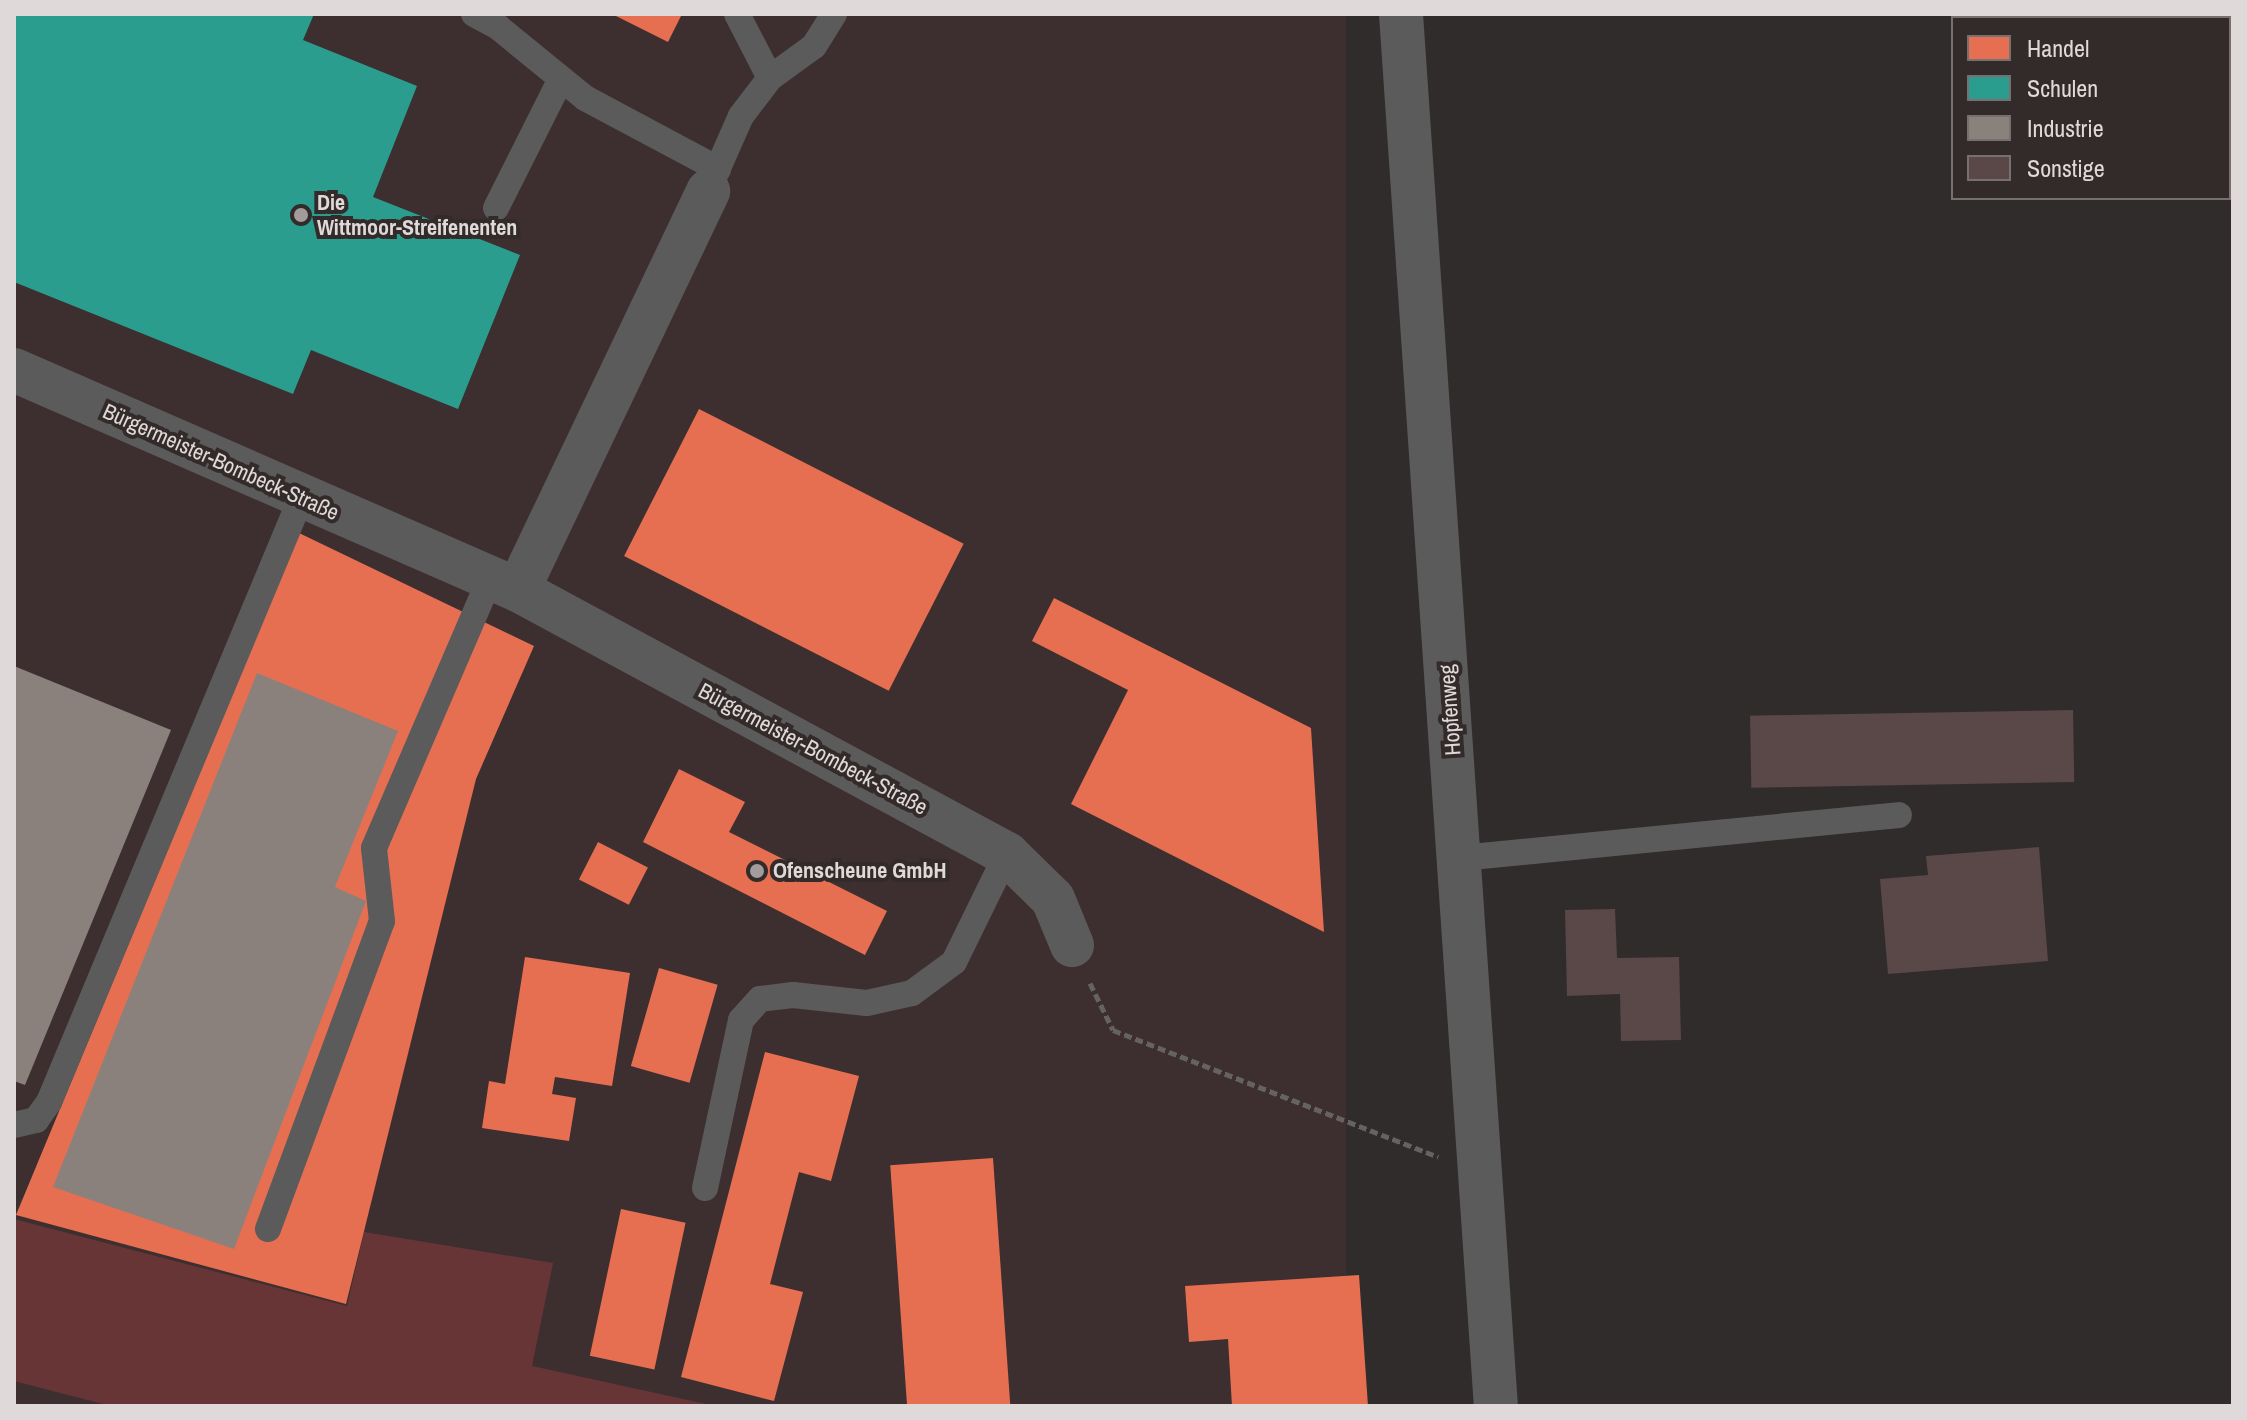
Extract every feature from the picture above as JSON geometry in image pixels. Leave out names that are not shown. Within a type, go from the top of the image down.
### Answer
[{"type":"street","name":"Hopfenweg","points":[[1401,14],[1483,1164],[1496,1406]]},
{"type":"street","points":[[504,584],[713,180]]},
{"type":"street","name":"Bürgermeister-Bombeck-Straße","points":[[14,370],[301,498],[504,584],[1007,854],[1053,899],[1072,945]]},
{"type":"lane","points":[[474,14],[585,98],[713,180],[741,116],[770,78],[814,46],[834,14]]},
{"type":"lane","points":[[737,14],[770,78]]},
{"type":"lane","points":[[496,208],[561,79]]},
{"type":"lane","points":[[14,1125],[36,1120],[49,1102],[301,498]]},
{"type":"lane","points":[[268,1229],[382,921],[374,848],[504,584]]},
{"type":"lane","points":[[1461,858],[1899,815]]},
{"type":"lane","points":[[705,1188],[741,1020],[750,1009],[760,999],[793,995],[867,1003],[912,993],[954,962],[1007,854]]},
{"type":"path","points":[[1072,945],[1113,1030],[1434,1156],[1483,1164]]},
{"type":"shaded area","points":[[14,14],[1346,14],[1346,1406],[14,1406]]},
{"type":"shaded area","points":[[14,1219],[347,1306],[364,1232],[553,1263],[532,1366],[715,1406],[111,1406],[14,1381]]},
{"type":"building: Handel","points":[[612,14],[682,14],[668,42]]},
{"type":"building: Handel","points":[[699,409],[964,544],[889,691],[624,556]]},
{"type":"building: Handel","points":[[299,533],[534,646],[476,779],[346,1304],[16,1215]]},
{"type":"building: Handel","points":[[1054,598],[1311,728],[1324,932],[1071,804],[1128,690],[1032,641]]},
{"type":"building: Handel","points":[[679,769],[745,802],[729,832],[887,911],[865,955],[643,842]]},
{"type":"building: Handel","points":[[598,842],[648,867],[629,905],[579,879]]},
{"type":"building: Handel","points":[[525,957],[630,973],[612,1086],[555,1077],[552,1094],[576,1098],[569,1141],[482,1128],[489,1081],[505,1084]]},
{"type":"building: Handel","points":[[659,968],[718,985],[690,1083],[631,1066]]},
{"type":"building: Handel","points":[[765,1052],[859,1076],[831,1181],[799,1172],[770,1284],[803,1292],[774,1401],[681,1377]]},
{"type":"building: Handel","points":[[993,1158],[1010,1406],[907,1406],[890,1165]]},
{"type":"building: Handel","points":[[621,1209],[686,1223],[654,1369],[590,1356]]},
{"type":"building: Handel","points":[[1359,1275],[1368,1406],[1232,1406],[1228,1339],[1189,1342],[1185,1286]]},
{"type":"building: Schulen","points":[[14,14],[314,14],[303,40],[417,86],[373,197],[520,255],[458,409],[311,350],[293,394],[14,282]]},
{"type":"building: Industrie","points":[[14,666],[171,730],[25,1085],[14,1081]]},
{"type":"building: Industrie","points":[[257,673],[398,731],[335,887],[366,901],[234,1249],[53,1187]]},
{"type":"building: Sonstige","points":[[2073,710],[2074,782],[1751,788],[1750,716]]},
{"type":"building: Sonstige","points":[[2039,847],[2048,961],[1888,974],[1880,879],[1928,875],[1926,856]]},
{"type":"building: Sonstige","points":[[1615,909],[1617,958],[1679,957],[1681,1040],[1621,1041],[1620,994],[1567,996],[1565,910]]},
{"type":"place","name":"Die Wittmoor-Streifenenten","points":[[301,215]]},
{"type":"place","name":"Ofenscheune GmbH","points":[[757,871]]}]
